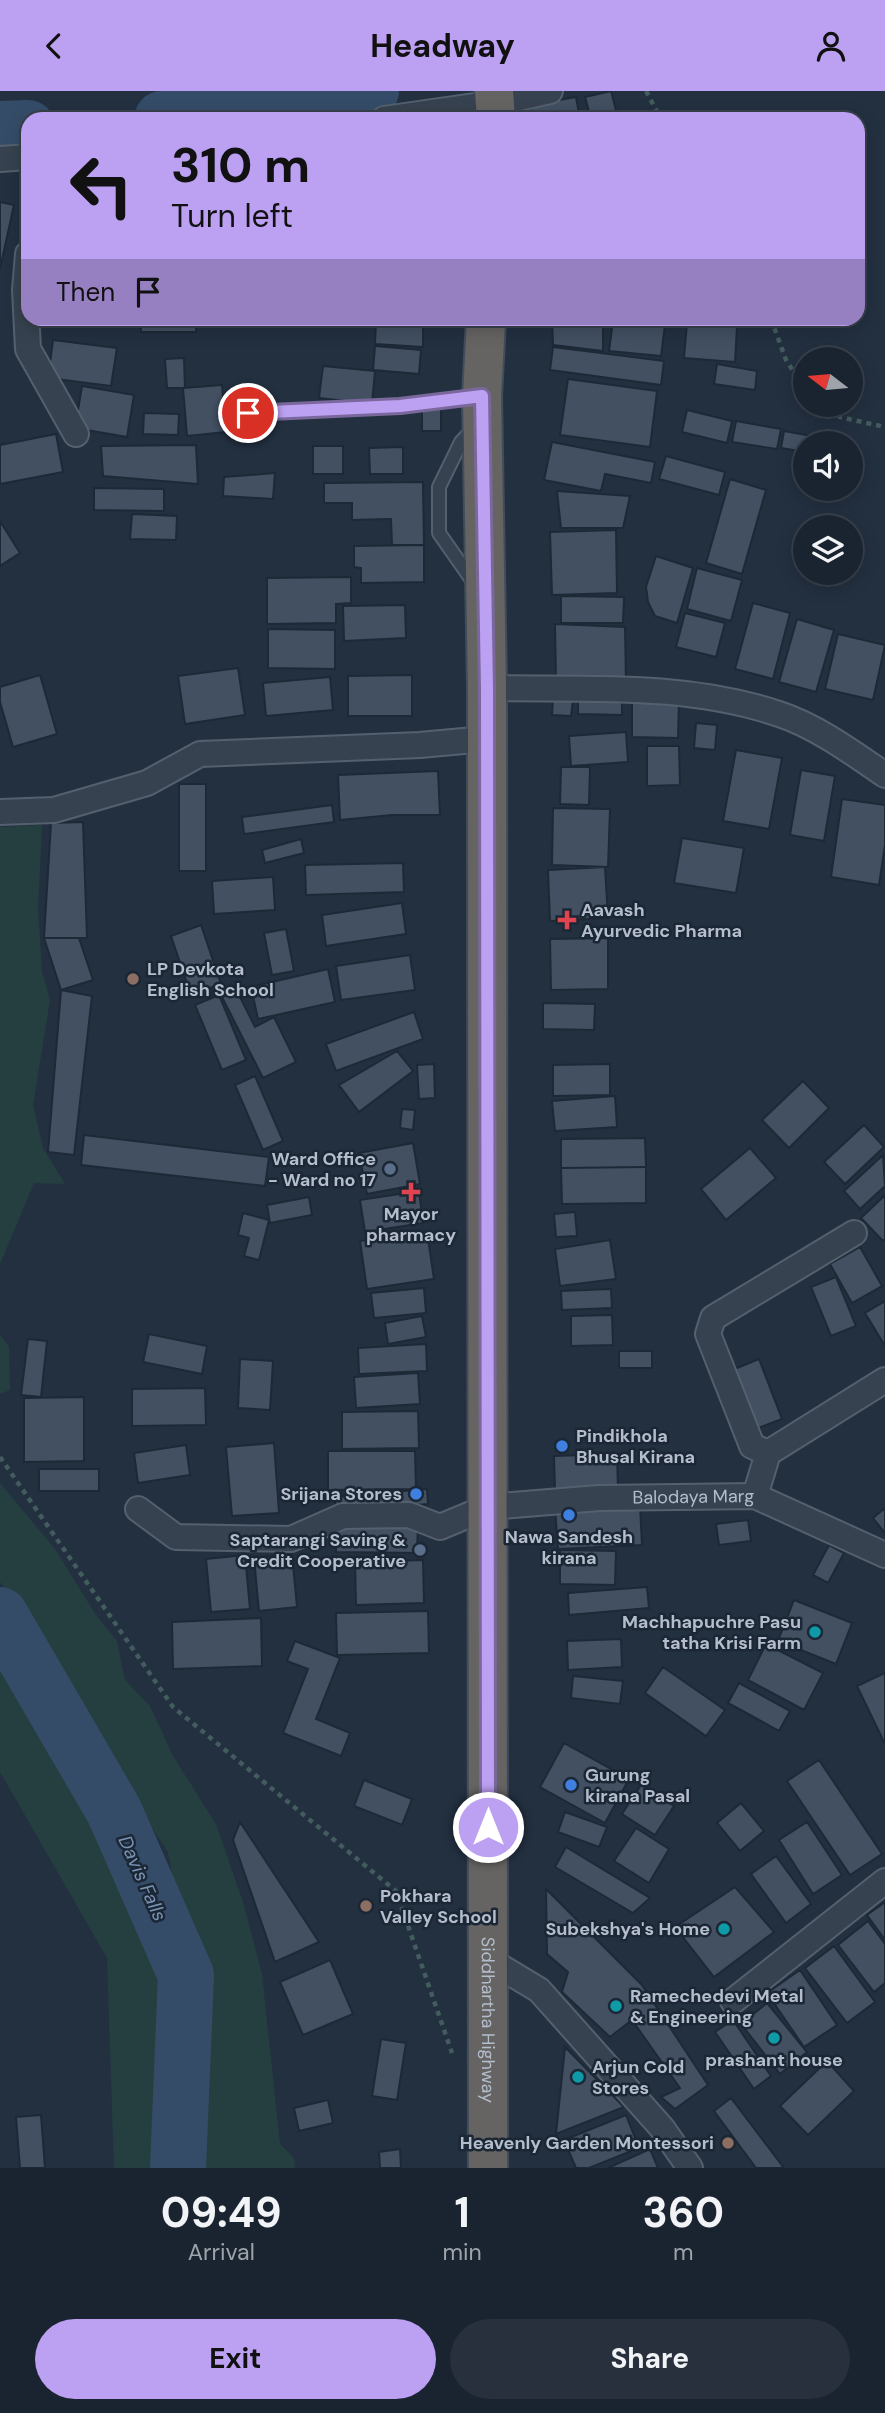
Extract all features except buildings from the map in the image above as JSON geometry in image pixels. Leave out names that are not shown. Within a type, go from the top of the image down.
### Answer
[{"type":"highway","name":"Siddhartha Highway","points":[[486,326],[482,407],[487,688],[488,2168]]},
{"type":"street","points":[[436,112],[495,104],[550,91]]},
{"type":"street","points":[[0,159],[21,158]]},
{"type":"street","points":[[27,326],[28,349],[76,434]]},
{"type":"street","points":[[487,688],[691,692],[780,714],[850,751],[885,775]]},
{"type":"street","points":[[0,812],[54,810],[147,783],[200,754],[420,745],[485,739]]},
{"type":"street","points":[[768,1453],[752,1446],[708,1334],[709,1325],[713,1318],[854,1233]]},
{"type":"street","points":[[755,1496],[768,1453],[885,1380]]},
{"type":"street","name":"Balodaya Marg","points":[[138,1509],[176,1537],[291,1539],[344,1517],[409,1514],[440,1527],[488,1507],[599,1498],[755,1496],[885,1555]]},
{"type":"street","points":[[733,2000],[885,1881]]},
{"type":"street","points":[[489,1960],[539,1990],[662,2128],[690,2168]]},
{"type":"lane","points":[[248,413],[400,406],[482,407]]},
{"type":"path","points":[[646,91],[657,112]]},
{"type":"path","points":[[774,326],[786,360],[793,371]]},
{"type":"path","points":[[840,417],[885,427]]},
{"type":"path","points":[[0,1457],[173,1707],[396,1891],[453,2057]]},
{"type":"green space","points":[[42,825],[38,908],[42,972],[50,1000],[33,1105],[43,1148],[65,1184],[34,1183],[0,1264],[0,827]]},
{"type":"green space","points":[[0,1335],[9,1347],[10,1390],[0,1394]]},
{"type":"green space","points":[[0,1483],[55,1549],[96,1615],[117,1641],[125,1680],[150,1706],[173,1756],[216,1824],[243,1902],[262,1974],[280,2144],[294,2158],[295,2168],[194,2168],[187,2151],[200,1955],[179,1915],[168,1852],[118,1778],[89,1755],[44,1647],[0,1582]]},
{"type":"green space","points":[[0,1664],[60,1759],[90,1793],[150,1906],[155,1958],[177,2053],[175,2133],[167,2168],[114,2168],[107,1958],[0,1772]]},
{"type":"waterway","points":[[268,112],[371,91]]},
{"type":"waterway","points":[[0,129],[21,128]]},
{"type":"waterway","name":"Davis Falls","points":[[0,1615],[114,1811],[186,1975],[178,2168]]},
{"type":"place","name":"Aavash Ayurvedic Pharma","points":[[567,920]]},
{"type":"place","name":"LP Devkota English School","points":[[133,979]]},
{"type":"place","name":"Ward Office - Ward no 17","points":[[390,1169]]},
{"type":"place","name":"Mayor pharmacy","points":[[411,1192]]},
{"type":"place","name":"Pindikhola Bhusal Kirana","points":[[562,1446]]},
{"type":"place","name":"Srijana Stores","points":[[416,1494]]},
{"type":"place","name":"Nawa Sandesh kirana","points":[[569,1515]]},
{"type":"place","name":"Saptarangi Saving & Credit Cooperative","points":[[420,1550]]},
{"type":"place","name":"Machhapuchre Pasu tatha Krisi Farm","points":[[815,1632]]},
{"type":"place","name":"Gurung kirana Pasal","points":[[571,1785]]},
{"type":"place","name":"Pokhara Valley School","points":[[366,1906]]},
{"type":"place","name":"Subekshya's Home","points":[[724,1929]]},
{"type":"place","name":"Ramechedevi Metal & Engineering","points":[[616,2006]]},
{"type":"place","name":"prashant house","points":[[774,2038]]},
{"type":"place","name":"Arjun Cold Stores","points":[[578,2077]]},
{"type":"place","name":"Heavenly Garden Montessori","points":[[728,2143]]},
{"type":"route","points":[[248,413],[400,406],[482,396],[487,688],[488,1827]]}]
